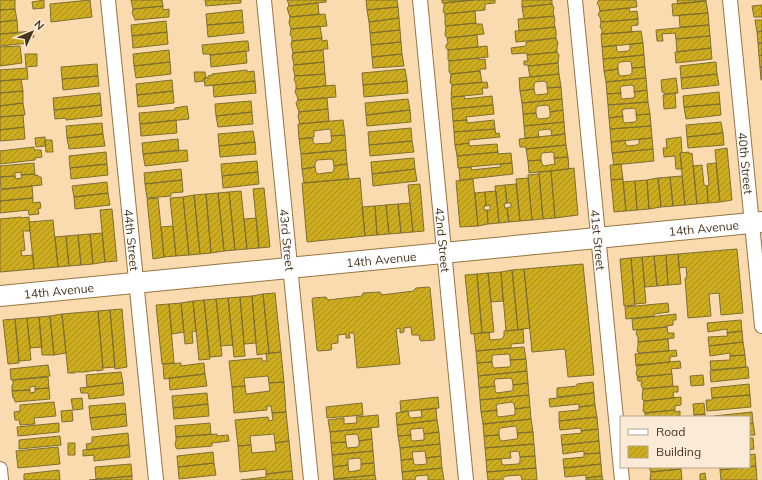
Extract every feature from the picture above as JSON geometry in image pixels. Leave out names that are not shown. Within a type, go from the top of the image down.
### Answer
[{"type":"main road","name":"14th Avenue","points":[[0,296],[757,222]]},
{"type":"street","name":"44th Street","points":[[108,0],[156,480]]},
{"type":"street","name":"43rd Street","points":[[264,0],[311,480]]},
{"type":"street","name":"42nd Street","points":[[420,0],[466,480]]},
{"type":"street","name":"41st Street","points":[[575,0],[620,460]]},
{"type":"street","name":"40th Street","points":[[730,0],[757,222],[762,326]]},
{"type":"street","name":"41st Street","points":[[621,468],[622,480]]},
{"type":"street","points":[[0,469],[1,480]]},
{"type":"building","points":[[0,0],[15,0],[15,9],[0,10]]},
{"type":"building","points":[[44,0],[44,8],[33,9],[32,2]]},
{"type":"building","points":[[90,0],[92,17],[51,22],[50,4]]},
{"type":"building","points":[[131,0],[162,0],[163,6],[133,9]]},
{"type":"building","points":[[205,0],[241,0],[241,3],[206,6]]},
{"type":"building","points":[[287,0],[326,0],[326,2],[289,6]]},
{"type":"building","points":[[366,0],[397,0],[398,7],[367,10]]},
{"type":"building","points":[[442,0],[473,0],[442,3]]},
{"type":"building","points":[[473,0],[495,0],[495,3],[485,4],[485,10],[445,14],[443,11],[444,3]]},
{"type":"building","points":[[522,0],[552,0],[552,4],[522,7]]},
{"type":"building","points":[[599,0],[636,0],[637,7],[600,11],[597,3]]},
{"type":"building","points":[[677,0],[706,0],[706,1],[678,4]]},
{"type":"building","points":[[706,1],[708,13],[673,16],[672,4]]},
{"type":"building","points":[[318,3],[319,14],[290,17],[287,8],[289,6]]},
{"type":"building","points":[[552,4],[554,8],[554,16],[524,19],[522,7]]},
{"type":"building","points":[[762,5],[762,17],[754,17],[752,6]]},
{"type":"building","points":[[163,6],[163,10],[169,9],[169,17],[135,20],[132,13],[133,9]]},
{"type":"building","points":[[398,7],[399,18],[369,22],[367,10]]},
{"type":"building","points":[[629,8],[630,12],[637,11],[638,19],[601,22],[598,15],[600,11]]},
{"type":"building","points":[[15,9],[17,20],[0,22],[0,10]]},
{"type":"building","points":[[242,10],[243,22],[207,25],[206,14]]},
{"type":"building","points":[[475,11],[476,23],[445,25],[445,14]]},
{"type":"building","points":[[708,13],[709,25],[680,27],[679,15]]},
{"type":"building","points":[[325,14],[327,26],[291,29],[289,23],[290,17]]},
{"type":"building","points":[[554,16],[555,27],[519,31],[518,19]]},
{"type":"building","points":[[399,18],[400,30],[370,33],[369,22]]},
{"type":"building","points":[[638,19],[638,25],[631,26],[632,32],[602,34],[600,27],[601,22]]},
{"type":"building","points":[[17,20],[18,33],[0,34],[0,22]]},
{"type":"building","points":[[755,20],[762,20],[762,31],[757,32]]},
{"type":"building","points":[[166,21],[167,32],[132,36],[131,25]]},
{"type":"building","points":[[243,22],[244,33],[208,37],[207,25]]},
{"type":"building","points":[[476,23],[482,24],[484,34],[447,38],[445,35],[446,26]]},
{"type":"building","points":[[709,25],[710,36],[676,39],[675,33],[662,34],[663,41],[657,41],[656,30]]},
{"type":"building","points":[[320,26],[322,38],[292,41],[292,37],[290,35],[291,29]]},
{"type":"building","points":[[555,27],[556,38],[516,42],[515,31]]},
{"type":"building","points":[[400,30],[401,42],[371,45],[370,33]]},
{"type":"building","points":[[33,31],[34,37],[29,38],[29,43],[0,46],[0,34]]},
{"type":"building","points":[[641,31],[643,43],[602,47],[601,34]]},
{"type":"building","points":[[762,31],[762,43],[758,43],[757,32]]},
{"type":"building","points":[[167,32],[168,44],[133,48],[132,36]]},
{"type":"building","points":[[477,35],[478,47],[448,50],[446,48],[448,43],[447,38]]},
{"type":"building","points":[[710,36],[711,48],[677,52],[676,39]]},
{"type":"building","points":[[322,38],[322,41],[327,40],[328,49],[293,53],[291,44],[292,41]]},
{"type":"building","points":[[556,38],[558,43],[557,52],[527,55],[527,53],[512,54],[511,48],[526,46],[526,42]]},
{"type":"building","points":[[248,41],[249,51],[210,55],[203,54],[202,45]]},
{"type":"building","points":[[401,42],[402,54],[372,57],[371,45]]},
{"type":"building","points":[[643,43],[644,55],[603,59],[602,47],[616,45],[617,51],[619,52],[628,51],[630,49],[630,44]]},
{"type":"building","points":[[758,43],[762,43],[762,55],[759,56]]},
{"type":"building","points":[[20,46],[22,63],[0,66],[0,47]]},
{"type":"building","points":[[487,46],[488,57],[448,60],[448,50]]},
{"type":"building","points":[[711,48],[712,59],[676,63],[675,52]]},
{"type":"building","points":[[169,50],[170,62],[134,66],[133,54]]},
{"type":"building","points":[[323,50],[324,62],[294,65],[292,56],[293,53]]},
{"type":"building","points":[[246,51],[247,63],[211,67],[210,55]]},
{"type":"building","points":[[557,52],[559,55],[558,63],[528,66],[524,65],[524,61],[528,61],[527,55]]},
{"type":"building","points":[[25,54],[37,54],[37,66],[26,67]]},
{"type":"building","points":[[402,54],[404,66],[373,68],[372,57]]},
{"type":"building","points":[[644,55],[645,67],[632,68],[630,61],[620,62],[618,64],[618,69],[604,71],[603,59]]},
{"type":"building","points":[[762,55],[762,67],[760,67],[759,56]]},
{"type":"building","points":[[479,58],[479,60],[485,59],[486,69],[451,74],[449,72],[449,61]]},
{"type":"building","points":[[170,62],[171,74],[136,78],[134,66]]},
{"type":"building","points":[[324,62],[325,74],[295,76],[293,68],[294,65]]},
{"type":"building","points":[[716,62],[717,74],[681,78],[680,66]]},
{"type":"building","points":[[558,63],[559,74],[530,77],[528,66]]},
{"type":"building","points":[[97,64],[98,76],[62,79],[61,67]]},
{"type":"building","points":[[645,67],[646,78],[606,82],[604,71],[618,69],[619,75],[621,76],[630,75],[632,73],[632,68]]},
{"type":"building","points":[[760,67],[762,67],[762,80],[761,80]]},
{"type":"building","points":[[27,68],[28,79],[0,81],[0,70]]},
{"type":"building","points":[[405,69],[407,81],[363,85],[362,73]]},
{"type":"building","points":[[247,70],[247,72],[254,71],[255,81],[205,86],[204,78],[208,78],[208,76],[212,74]]},
{"type":"building","points":[[480,71],[482,82],[452,85],[450,83],[451,74]]},
{"type":"building","points":[[194,72],[205,72],[206,78],[204,78],[204,81],[195,82]]},
{"type":"building","points":[[325,74],[326,86],[296,89],[294,79],[295,76]]},
{"type":"building","points":[[559,74],[561,87],[547,88],[547,83],[544,81],[535,82],[534,89],[520,91],[519,78]]},
{"type":"building","points":[[717,74],[719,85],[682,89],[681,78]]},
{"type":"building","points":[[98,76],[99,86],[63,90],[62,79]]},
{"type":"building","points":[[646,78],[647,90],[634,92],[634,86],[631,85],[620,87],[621,93],[607,94],[606,82]]},
{"type":"building","points":[[676,78],[678,93],[664,94],[664,92],[662,92],[661,80]]},
{"type":"building","points":[[21,79],[23,91],[0,93],[0,81]]},
{"type":"building","points":[[172,80],[173,91],[137,95],[136,84]]},
{"type":"building","points":[[255,81],[256,93],[214,97],[213,85]]},
{"type":"building","points":[[407,81],[408,93],[364,97],[363,85]]},
{"type":"building","points":[[487,82],[488,88],[482,88],[483,94],[453,97],[451,95],[452,85]]},
{"type":"building","points":[[335,85],[336,97],[298,100],[295,92],[296,89]]},
{"type":"building","points":[[561,87],[562,99],[522,103],[520,91],[534,89],[536,95],[548,93],[547,88]]},
{"type":"building","points":[[647,90],[648,102],[608,105],[607,94],[621,93],[621,98],[623,99],[633,98],[635,96],[634,92]]},
{"type":"building","points":[[23,91],[23,103],[0,106],[0,93]]},
{"type":"building","points":[[173,91],[174,103],[138,107],[137,95]]},
{"type":"building","points":[[719,92],[720,104],[684,107],[683,96]]},
{"type":"building","points":[[100,93],[101,105],[54,110],[53,98]]},
{"type":"building","points":[[675,93],[676,108],[664,109],[663,95]]},
{"type":"building","points":[[464,96],[465,99],[492,96],[493,105],[452,109],[451,97]]},
{"type":"building","points":[[327,98],[328,109],[299,112],[296,103],[298,100]]},
{"type":"building","points":[[408,99],[410,110],[366,115],[365,103]]},
{"type":"building","points":[[562,99],[563,110],[550,112],[549,106],[547,105],[538,106],[536,108],[536,113],[523,114],[522,103]]},
{"type":"building","points":[[251,101],[252,112],[216,116],[215,104]]},
{"type":"building","points":[[648,102],[650,114],[636,115],[636,110],[634,108],[624,109],[622,111],[623,116],[609,118],[608,105]]},
{"type":"building","points":[[23,103],[25,115],[0,117],[0,106]]},
{"type":"building","points":[[720,104],[721,115],[686,119],[684,107]]},
{"type":"building","points":[[101,105],[102,116],[66,120],[66,118],[55,119],[54,110]]},
{"type":"building","points":[[493,105],[494,114],[466,117],[467,120],[453,121],[452,109]]},
{"type":"building","points":[[187,106],[189,119],[140,124],[139,113],[175,110],[175,108]]},
{"type":"building","points":[[328,109],[329,121],[300,124],[298,117],[299,112]]},
{"type":"building","points":[[410,110],[411,122],[367,126],[366,115]]},
{"type":"building","points":[[563,110],[564,122],[524,126],[523,114],[536,113],[537,118],[539,119],[550,117],[550,112]]},
{"type":"building","points":[[252,112],[253,124],[218,127],[216,116]]},
{"type":"building","points":[[650,114],[651,126],[610,129],[609,118],[623,116],[623,122],[626,123],[635,122],[637,120],[636,115]]},
{"type":"building","points":[[23,115],[24,127],[0,130],[0,117]]},
{"type":"building","points":[[176,120],[177,133],[141,136],[140,124]]},
{"type":"building","points":[[343,120],[345,135],[331,136],[331,130],[329,129],[314,131],[314,137],[299,139],[298,124]]},
{"type":"building","points":[[467,120],[467,123],[494,120],[495,129],[454,132],[453,121]]},
{"type":"building","points":[[564,122],[565,134],[552,136],[551,130],[549,129],[540,130],[538,132],[539,137],[525,138],[524,126]]},
{"type":"building","points":[[721,122],[723,133],[687,137],[686,125]]},
{"type":"building","points":[[102,123],[103,134],[67,138],[66,126]]},
{"type":"building","points":[[651,126],[652,138],[611,142],[610,129]]},
{"type":"building","points":[[24,127],[25,139],[0,141],[0,130]]},
{"type":"building","points":[[411,128],[412,141],[369,145],[368,132]]},
{"type":"building","points":[[495,129],[496,134],[499,133],[500,137],[469,140],[469,143],[455,145],[454,132]]},
{"type":"building","points":[[253,131],[255,142],[219,146],[218,134]]},
{"type":"building","points":[[723,133],[724,145],[688,148],[687,137]]},
{"type":"building","points":[[103,134],[105,146],[69,149],[67,138]]},
{"type":"building","points":[[565,134],[566,145],[526,149],[526,147],[520,147],[519,139]]},
{"type":"building","points":[[345,135],[346,150],[301,154],[299,139],[313,138],[313,142],[315,144],[330,143],[332,140],[331,136]]},
{"type":"building","points":[[45,137],[45,146],[36,147],[35,138]]},
{"type":"building","points":[[681,137],[682,152],[680,153],[682,169],[676,169],[675,156],[664,157],[663,148],[667,148],[666,139]]},
{"type":"building","points":[[652,138],[653,149],[612,153],[611,142],[625,140],[626,145],[628,146],[639,144],[639,139]]},
{"type":"building","points":[[178,139],[179,150],[143,154],[142,143]]},
{"type":"building","points":[[45,140],[52,140],[53,152],[46,152]]},
{"type":"building","points":[[412,141],[414,152],[370,156],[369,145]]},
{"type":"building","points":[[255,142],[256,154],[220,157],[219,146]]},
{"type":"building","points":[[469,143],[469,146],[497,144],[498,152],[457,156],[455,145]]},
{"type":"building","points":[[566,145],[568,157],[554,158],[554,153],[552,152],[542,153],[541,160],[528,161],[526,149]]},
{"type":"building","points":[[34,147],[34,150],[41,150],[42,157],[35,158],[35,160],[0,164],[0,151]]},
{"type":"building","points":[[727,148],[732,200],[720,202],[715,150]]},
{"type":"building","points":[[653,149],[654,161],[614,165],[612,153]]},
{"type":"building","points":[[187,150],[188,161],[145,166],[143,154]]},
{"type":"building","points":[[346,150],[347,164],[334,166],[333,160],[331,159],[317,160],[315,167],[302,169],[301,154]]},
{"type":"building","points":[[106,152],[107,164],[70,168],[69,156]]},
{"type":"building","points":[[498,152],[498,154],[511,153],[512,163],[458,168],[457,156]]},
{"type":"building","points":[[689,152],[689,154],[692,153],[697,204],[685,205],[680,153]]},
{"type":"building","points":[[568,157],[569,169],[529,173],[528,161],[541,160],[544,166],[555,164],[554,158]]},
{"type":"building","points":[[414,158],[415,169],[372,174],[371,162]]},
{"type":"building","points":[[257,161],[258,172],[222,176],[221,164]]},
{"type":"building","points":[[34,163],[35,174],[21,175],[21,172],[15,173],[15,176],[0,177],[0,166]]},
{"type":"building","points":[[512,163],[513,174],[460,180],[459,168],[471,167],[472,170],[501,167],[500,164]]},
{"type":"building","points":[[716,163],[720,202],[708,203],[707,186],[709,185],[707,164]]},
{"type":"building","points":[[107,164],[108,175],[71,179],[70,168]]},
{"type":"building","points":[[347,164],[349,179],[304,183],[302,169],[315,167],[318,174],[333,172],[334,166]]},
{"type":"building","points":[[621,164],[623,179],[611,180],[610,165]]},
{"type":"building","points":[[702,165],[704,185],[707,186],[708,203],[697,204],[693,166]]},
{"type":"building","points":[[574,168],[578,215],[555,218],[551,171]]},
{"type":"building","points":[[181,169],[182,180],[145,184],[144,173]]},
{"type":"building","points":[[415,169],[417,181],[373,186],[372,174]]},
{"type":"building","points":[[551,171],[555,218],[543,219],[539,172]]},
{"type":"building","points":[[258,172],[259,184],[223,188],[222,176]]},
{"type":"building","points":[[35,174],[35,176],[38,175],[38,177],[41,177],[42,185],[1,189],[0,177],[15,176],[16,179],[22,178],[21,175]]},
{"type":"building","points":[[539,174],[543,219],[532,220],[528,175]]},
{"type":"building","points":[[682,176],[685,205],[673,206],[670,177]]},
{"type":"building","points":[[670,177],[673,206],[661,207],[658,178]]},
{"type":"building","points":[[360,178],[365,236],[307,242],[302,183]]},
{"type":"building","points":[[528,178],[532,220],[520,221],[516,179]]},
{"type":"building","points":[[658,178],[661,207],[649,209],[647,180]]},
{"type":"building","points":[[473,179],[478,226],[460,227],[456,181]]},
{"type":"building","points":[[623,179],[626,211],[614,212],[611,180]]},
{"type":"building","points":[[182,180],[183,192],[171,193],[171,196],[147,198],[145,184]]},
{"type":"building","points":[[647,180],[649,209],[637,210],[635,181]]},
{"type":"building","points":[[635,181],[637,210],[626,211],[623,182]]},
{"type":"building","points":[[107,182],[108,193],[74,197],[72,186]]},
{"type":"building","points":[[420,184],[424,231],[413,232],[408,185]]},
{"type":"building","points":[[516,184],[520,221],[509,222],[507,208],[511,207],[511,203],[507,203],[505,185]]},
{"type":"building","points":[[505,185],[507,203],[504,204],[505,208],[507,208],[509,222],[499,223],[495,186]]},
{"type":"building","points":[[32,186],[33,198],[0,201],[0,190]]},
{"type":"building","points":[[264,188],[270,247],[259,248],[253,189]]},
{"type":"building","points":[[241,191],[247,249],[235,250],[229,192]]},
{"type":"building","points":[[496,191],[499,223],[488,224],[487,210],[490,210],[490,205],[486,206],[485,192]]},
{"type":"building","points":[[229,192],[235,250],[224,251],[218,193]]},
{"type":"building","points":[[485,192],[486,206],[484,206],[484,210],[487,210],[488,224],[478,226],[475,193]]},
{"type":"building","points":[[108,193],[110,205],[75,209],[74,197]]},
{"type":"building","points":[[218,193],[224,251],[211,253],[206,194]]},
{"type":"building","points":[[206,194],[211,253],[200,254],[194,195]]},
{"type":"building","points":[[194,195],[200,254],[189,255],[183,197]]},
{"type":"building","points":[[183,197],[189,255],[176,256],[170,198]]},
{"type":"building","points":[[33,198],[33,203],[40,202],[41,208],[38,209],[39,214],[29,215],[28,210],[0,213],[0,201]]},
{"type":"building","points":[[158,198],[164,257],[153,259],[147,199]]},
{"type":"building","points":[[410,203],[413,232],[401,233],[398,204]]},
{"type":"building","points":[[398,204],[401,233],[389,234],[386,205]]},
{"type":"building","points":[[386,205],[389,234],[377,235],[375,206]]},
{"type":"building","points":[[375,206],[377,235],[365,236],[362,207]]},
{"type":"building","points":[[112,209],[117,261],[105,262],[100,210]]},
{"type":"building","points":[[29,217],[30,231],[23,231],[25,250],[21,251],[22,256],[33,255],[34,269],[0,272],[0,219]]},
{"type":"building","points":[[256,218],[259,248],[247,249],[244,219]]},
{"type":"building","points":[[53,220],[58,267],[34,269],[29,222]]},
{"type":"building","points":[[173,226],[176,256],[164,257],[161,227]]},
{"type":"building","points":[[102,233],[105,262],[93,264],[90,234]]},
{"type":"building","points":[[90,234],[93,264],[81,265],[78,235]]},
{"type":"building","points":[[78,235],[81,265],[69,266],[66,236]]},
{"type":"building","points":[[66,236],[69,266],[58,267],[55,237]]},
{"type":"building","points":[[737,249],[743,313],[721,315],[719,293],[709,294],[711,316],[688,318],[685,278],[687,277],[686,267],[679,268],[678,254]]},
{"type":"building","points":[[678,254],[681,284],[668,285],[666,255]]},
{"type":"building","points":[[666,255],[668,285],[657,286],[654,256]]},
{"type":"building","points":[[654,256],[657,286],[645,287],[642,257]]},
{"type":"building","points":[[642,257],[646,303],[635,304],[631,258]]},
{"type":"building","points":[[631,258],[635,305],[624,306],[620,259]]},
{"type":"building","points":[[583,264],[594,375],[568,377],[565,349],[532,352],[524,269]]},
{"type":"building","points":[[524,269],[530,328],[518,330],[512,270]]},
{"type":"building","points":[[512,270],[518,330],[506,331],[501,272]]},
{"type":"building","points":[[501,272],[503,301],[491,302],[488,273]]},
{"type":"building","points":[[488,273],[494,332],[482,333],[477,274]]},
{"type":"building","points":[[477,274],[482,333],[471,334],[465,275]]},
{"type":"building","points":[[429,287],[435,339],[421,341],[419,335],[412,335],[411,327],[404,328],[404,332],[400,333],[400,328],[396,329],[400,364],[357,368],[354,333],[349,333],[350,338],[346,338],[346,334],[338,335],[338,343],[331,344],[331,350],[317,350],[313,298],[326,297],[328,300],[362,296],[363,293],[379,292],[381,295],[414,291],[416,288]]},
{"type":"building","points":[[275,293],[281,352],[269,353],[263,294]]},
{"type":"building","points":[[263,294],[269,353],[257,355],[252,296]]},
{"type":"building","points":[[252,296],[256,343],[244,344],[240,297]]},
{"type":"building","points":[[240,297],[245,356],[234,357],[228,298]]},
{"type":"building","points":[[228,298],[233,345],[221,346],[216,299]]},
{"type":"building","points":[[216,299],[222,356],[210,357],[204,300]]},
{"type":"building","points":[[204,300],[210,359],[199,360],[193,301]]},
{"type":"building","points":[[193,301],[196,331],[192,332],[193,343],[185,344],[181,303]]},
{"type":"building","points":[[181,303],[184,332],[172,334],[169,304]]},
{"type":"building","points":[[668,303],[669,312],[654,314],[654,316],[626,319],[625,307]]},
{"type":"building","points":[[169,304],[174,363],[162,364],[156,305]]},
{"type":"building","points":[[122,309],[127,367],[115,369],[110,310]]},
{"type":"building","points":[[110,310],[115,367],[103,368],[98,311]]},
{"type":"building","points":[[98,311],[103,370],[68,373],[62,314]]},
{"type":"building","points":[[62,314],[66,353],[54,355],[50,316]]},
{"type":"building","points":[[676,314],[676,320],[673,320],[673,325],[667,327],[633,330],[632,319]]},
{"type":"building","points":[[50,316],[54,355],[42,355],[39,317]]},
{"type":"building","points":[[39,317],[42,347],[30,348],[27,318]]},
{"type":"building","points":[[27,318],[31,360],[19,361],[15,319]]},
{"type":"building","points":[[15,319],[19,363],[8,364],[3,320]]},
{"type":"building","points":[[741,320],[742,331],[727,333],[727,329],[708,332],[707,323]]},
{"type":"building","points":[[667,327],[668,333],[674,333],[674,338],[638,342],[638,337],[636,334],[637,330]]},
{"type":"building","points":[[523,329],[524,343],[511,344],[511,348],[476,351],[474,334],[489,332],[490,340],[502,339],[504,336],[504,331]]},
{"type":"building","points":[[742,331],[743,342],[709,346],[708,337],[728,336],[727,333]]},
{"type":"building","points":[[668,339],[669,351],[639,353],[637,351],[638,342]]},
{"type":"building","points":[[743,342],[745,355],[730,356],[730,353],[710,356],[709,346]]},
{"type":"building","points":[[524,347],[526,359],[510,360],[510,355],[508,354],[493,355],[492,362],[477,363],[476,351]]},
{"type":"building","points":[[676,350],[677,356],[670,357],[670,362],[636,366],[635,354]]},
{"type":"building","points":[[281,352],[284,382],[269,383],[268,376],[244,378],[245,386],[232,387],[229,361],[262,358],[262,361],[267,361],[266,354]]},
{"type":"building","points":[[745,355],[746,367],[711,370],[710,361],[730,360],[730,356]]},
{"type":"building","points":[[526,359],[527,371],[478,376],[477,363],[492,362],[494,368],[509,367],[511,365],[510,360]]},
{"type":"building","points":[[680,361],[681,368],[671,369],[672,374],[638,377],[636,374],[637,365]]},
{"type":"building","points":[[181,363],[181,366],[204,363],[205,374],[164,379],[163,364]]},
{"type":"building","points":[[48,365],[50,376],[11,380],[10,369]]},
{"type":"building","points":[[748,367],[749,378],[711,382],[710,371]]},
{"type":"building","points":[[527,371],[528,383],[513,385],[512,379],[510,378],[495,379],[495,386],[479,388],[478,376]]},
{"type":"building","points":[[121,372],[123,383],[87,387],[86,375]]},
{"type":"building","points":[[205,374],[207,386],[170,390],[169,378]]},
{"type":"building","points":[[672,374],[673,386],[643,389],[641,385],[642,381],[638,381],[637,377]]},
{"type":"building","points":[[703,375],[704,385],[691,386],[690,376]]},
{"type":"building","points":[[48,377],[49,388],[35,389],[35,386],[30,387],[30,390],[12,391],[13,380]]},
{"type":"building","points":[[284,382],[286,412],[272,413],[271,406],[267,406],[267,410],[234,413],[232,387],[245,386],[246,394],[270,391],[269,383]]},
{"type":"building","points":[[593,382],[594,393],[557,397],[557,388],[577,386],[577,384]]},
{"type":"building","points":[[123,383],[124,395],[89,399],[88,393],[81,393],[80,388]]},
{"type":"building","points":[[528,383],[529,395],[480,400],[479,388],[495,386],[495,391],[497,393],[513,390],[513,385]]},
{"type":"building","points":[[749,384],[750,395],[712,398],[711,388]]},
{"type":"building","points":[[678,386],[678,392],[673,392],[674,398],[644,401],[642,399],[643,389]]},
{"type":"building","points":[[49,388],[50,399],[15,402],[13,398],[12,391],[30,390],[30,393],[35,392],[35,389]]},
{"type":"building","points":[[207,393],[208,404],[173,408],[172,396]]},
{"type":"building","points":[[594,393],[595,405],[579,407],[579,404],[550,407],[549,399]]},
{"type":"building","points":[[529,395],[530,407],[515,409],[512,402],[498,404],[496,406],[497,410],[481,412],[480,400]]},
{"type":"building","points":[[750,395],[751,407],[707,411],[706,400],[712,400],[712,398]]},
{"type":"building","points":[[438,397],[439,408],[401,412],[400,401]]},
{"type":"building","points":[[681,397],[681,405],[675,406],[675,410],[645,413],[643,411],[644,401]]},
{"type":"building","points":[[82,398],[83,409],[73,410],[71,399]]},
{"type":"building","points":[[54,402],[56,416],[34,418],[35,424],[20,425],[19,420],[15,420],[14,412],[20,411],[20,405]]},
{"type":"building","points":[[125,403],[126,414],[90,418],[89,406]]},
{"type":"building","points":[[362,403],[363,415],[327,418],[326,407]]},
{"type":"building","points":[[704,403],[705,414],[694,415],[693,404]]},
{"type":"building","points":[[208,404],[209,416],[174,419],[173,408]]},
{"type":"building","points":[[595,405],[597,417],[559,421],[559,412],[579,410],[579,407]]},
{"type":"building","points":[[530,407],[531,419],[483,424],[481,412],[497,410],[497,416],[499,417],[514,415],[515,409]]},
{"type":"building","points":[[436,408],[437,420],[397,425],[396,413],[408,411],[411,418],[422,417],[421,410]]},
{"type":"building","points":[[72,410],[73,421],[62,422],[61,411]]},
{"type":"building","points":[[675,410],[675,412],[680,411],[680,416],[645,416],[645,413]]},
{"type":"building","points":[[286,412],[289,441],[275,443],[274,434],[250,436],[251,445],[238,446],[235,420],[268,417],[269,421],[273,420],[272,413]]},
{"type":"building","points":[[752,412],[753,423],[750,424],[750,416],[714,416]]},
{"type":"building","points":[[126,414],[127,426],[92,430],[90,418]]},
{"type":"building","points":[[705,414],[705,416],[694,416]]},
{"type":"building","points":[[378,415],[379,427],[330,432],[328,420],[344,418],[344,424],[356,423],[356,417]]},
{"type":"building","points":[[597,417],[598,429],[581,431],[581,428],[560,430],[559,421]]},
{"type":"building","points":[[531,419],[533,432],[517,433],[517,428],[515,426],[500,428],[499,435],[484,436],[483,424]]},
{"type":"building","points":[[437,420],[439,432],[424,434],[423,428],[412,429],[410,431],[411,435],[398,436],[397,425]]},
{"type":"building","points":[[59,423],[59,432],[18,436],[17,427]]},
{"type":"building","points":[[210,423],[211,434],[176,437],[175,426]]},
{"type":"building","points":[[753,423],[755,435],[750,435],[750,424]]},
{"type":"building","points":[[371,428],[372,439],[359,441],[357,434],[345,435],[346,442],[331,443],[330,432]]},
{"type":"building","points":[[598,429],[599,441],[562,445],[561,435],[582,433],[581,431]]},
{"type":"building","points":[[439,432],[440,444],[400,448],[398,436],[411,435],[411,440],[413,441],[424,440],[424,434]]},
{"type":"building","points":[[533,432],[534,444],[485,448],[484,436],[499,435],[500,440],[502,441],[518,438],[517,433]]},
{"type":"building","points":[[128,433],[129,445],[87,450],[86,444],[92,443],[92,437]]},
{"type":"building","points":[[217,434],[217,436],[228,435],[229,441],[212,443],[212,446],[176,448],[176,437]]},
{"type":"building","points":[[60,436],[61,445],[19,449],[19,440]]},
{"type":"building","points":[[750,438],[753,438],[754,449],[750,450]]},
{"type":"building","points":[[372,439],[373,451],[332,455],[331,443],[346,442],[347,448],[358,447],[359,441]]},
{"type":"building","points":[[289,441],[292,471],[266,474],[266,469],[240,472],[238,446],[251,445],[252,453],[276,451],[275,443]]},
{"type":"building","points":[[599,441],[600,453],[584,454],[584,451],[563,454],[562,445]]},
{"type":"building","points":[[68,443],[75,443],[75,455],[68,455]]},
{"type":"building","points":[[440,444],[441,456],[426,458],[425,451],[412,452],[413,459],[401,460],[400,448]]},
{"type":"building","points":[[534,444],[535,456],[520,457],[519,452],[517,451],[510,452],[511,458],[486,460],[485,448]]},
{"type":"building","points":[[129,445],[130,457],[94,461],[94,455],[83,456],[83,450]]},
{"type":"building","points":[[58,447],[60,464],[18,468],[16,451]]},
{"type":"building","points":[[373,451],[374,463],[361,464],[361,459],[359,458],[348,459],[348,465],[333,467],[332,455]]},
{"type":"building","points":[[213,452],[214,463],[178,467],[177,456]]},
{"type":"building","points":[[600,453],[601,464],[564,468],[563,459],[584,457],[584,454]]},
{"type":"building","points":[[755,454],[756,466],[750,467],[750,455]]},
{"type":"building","points":[[441,456],[442,468],[402,472],[401,460],[413,459],[414,464],[416,465],[427,464],[426,458]]},
{"type":"building","points":[[535,456],[536,468],[487,472],[486,460],[501,459],[502,464],[504,465],[518,464],[520,462],[520,457]]},
{"type":"building","points":[[214,463],[216,475],[179,479],[178,467]]},
{"type":"building","points":[[374,463],[375,475],[334,479],[333,467],[348,465],[349,472],[360,470],[361,464]]},
{"type":"building","points":[[131,464],[132,476],[96,479],[95,467]]},
{"type":"building","points":[[601,464],[602,476],[586,478],[586,475],[565,477],[564,468]]},
{"type":"building","points":[[756,466],[757,480],[721,480],[720,470],[750,468],[750,467]]},
{"type":"building","points":[[442,468],[444,480],[428,480],[428,475],[416,476],[415,480],[403,480],[402,472]]},
{"type":"building","points":[[536,468],[537,480],[522,480],[520,475],[506,476],[503,480],[488,480],[487,472]]},
{"type":"building","points":[[649,468],[681,468],[681,469],[651,472]]},
{"type":"building","points":[[720,468],[737,468],[720,470]]},
{"type":"building","points":[[681,469],[682,480],[650,480],[651,472]]},
{"type":"building","points":[[59,470],[60,480],[24,480],[24,474]]},
{"type":"building","points":[[292,471],[293,480],[241,480],[266,477],[266,474]]},
{"type":"building","points":[[705,473],[706,480],[700,480],[700,474]]},
{"type":"building","points":[[375,475],[376,480],[334,480],[334,479]]},
{"type":"building","points":[[132,476],[132,480],[89,480]]},
{"type":"building","points":[[602,476],[603,480],[586,480],[586,478]]}]
